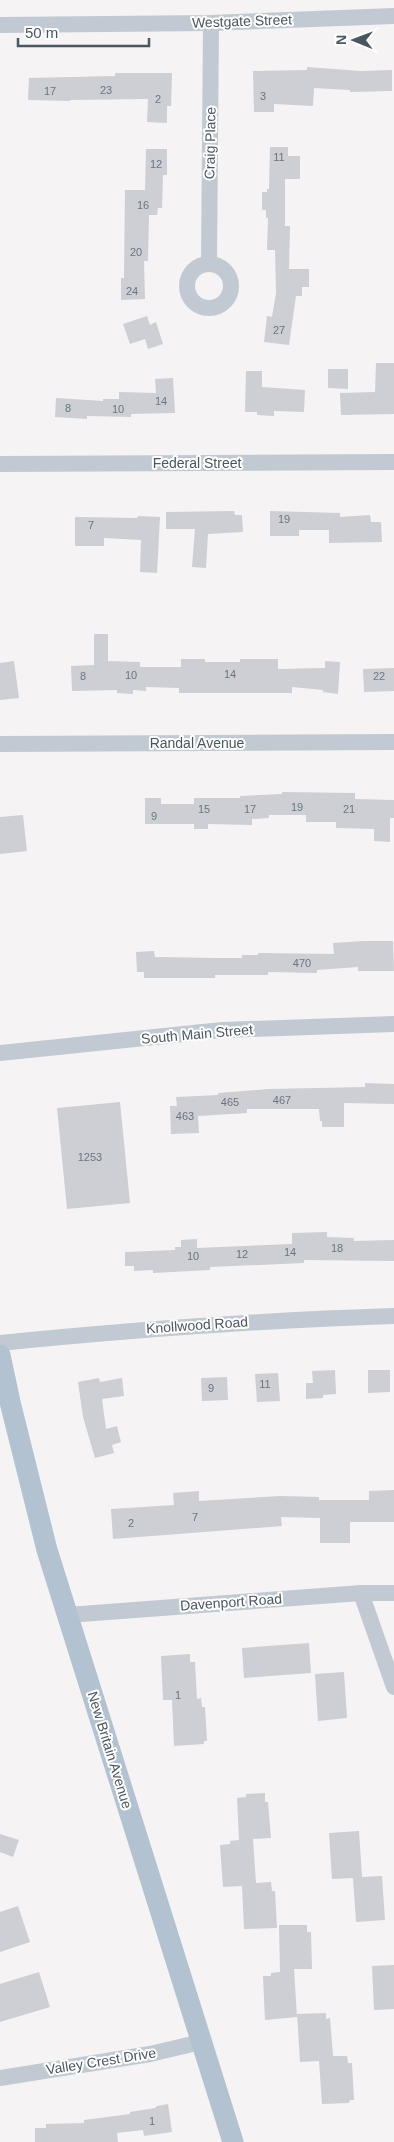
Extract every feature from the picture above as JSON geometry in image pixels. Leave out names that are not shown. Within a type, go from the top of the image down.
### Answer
[{"type":"main road","name":"New Britain Avenue","points":[[0,1355],[43,1534],[233,2142]]},
{"type":"street","name":"Westgate Street","points":[[0,25],[211,23],[394,16]]},
{"type":"street","name":"Craig Place","points":[[209,263],[211,23]]},
{"type":"street","name":"Federal Street","points":[[0,464],[394,462]]},
{"type":"street","name":"Randal Avenue","points":[[0,744],[394,742]]},
{"type":"street","name":"South Main Street","points":[[0,1053],[222,1030],[394,1024]]},
{"type":"street","name":"Knollwood Road","points":[[0,1343],[188,1325],[394,1316]]},
{"type":"street","name":"Davenport Road","points":[[68,1615],[361,1593],[394,1593]]},
{"type":"street","points":[[361,1593],[394,1687]]},
{"type":"street","name":"Valley Crest Drive","points":[[0,2078],[150,2054],[201,2042]]},
{"type":"building","points":[[307,67],[361,71],[392,70],[392,91],[350,92],[350,90],[314,88],[313,106],[274,104],[274,112],[254,112],[253,71],[307,70]]},
{"type":"building","points":[[115,73],[172,73],[171,106],[167,106],[167,123],[147,122],[148,99],[28,100],[29,78],[115,76]]},
{"type":"building","points":[[270,147],[288,147],[288,156],[300,156],[300,179],[285,179],[285,226],[290,226],[289,269],[309,269],[309,287],[302,287],[302,296],[296,296],[289,345],[264,342],[267,316],[272,317],[276,293],[275,250],[267,250],[268,218],[266,218],[266,210],[262,210],[262,192],[267,192],[267,189],[269,189]]},
{"type":"building","points":[[146,149],[167,149],[167,175],[163,175],[162,208],[158,208],[157,215],[149,215],[148,261],[144,261],[145,299],[121,300],[121,278],[124,278],[125,190],[145,190]]},
{"type":"building","points":[[147,316],[150,325],[156,322],[163,344],[148,349],[145,339],[130,344],[123,324]]},
{"type":"building","points":[[376,363],[394,363],[394,414],[341,415],[340,393],[375,392]]},
{"type":"building","points":[[328,369],[348,369],[348,389],[328,388]]},
{"type":"building","points":[[246,371],[262,371],[262,387],[305,390],[304,412],[274,411],[274,416],[257,415],[257,412],[245,412]]},
{"type":"building","points":[[173,378],[175,413],[131,414],[131,417],[87,416],[87,419],[55,417],[56,398],[103,401],[103,399],[119,399],[119,392],[156,393],[155,379]]},
{"type":"building","points":[[234,511],[235,515],[242,515],[243,532],[208,534],[206,568],[192,567],[195,529],[166,529],[166,512]]},
{"type":"building","points":[[270,511],[340,513],[340,517],[370,515],[371,522],[381,522],[382,542],[329,543],[329,530],[299,530],[299,536],[270,536]]},
{"type":"building","points":[[138,516],[160,517],[157,573],[140,572],[141,540],[104,538],[104,546],[75,546],[75,517],[137,518]]},
{"type":"building","points":[[94,634],[108,634],[108,661],[140,662],[140,667],[181,667],[181,659],[205,659],[205,662],[240,662],[240,659],[278,659],[278,669],[325,668],[325,661],[340,662],[338,694],[323,692],[323,690],[292,687],[292,693],[179,693],[179,688],[146,687],[146,691],[133,690],[133,694],[117,693],[117,690],[72,691],[71,666],[94,665]]},
{"type":"building","points":[[14,661],[19,698],[0,700],[0,663]]},
{"type":"building","points":[[394,668],[394,691],[364,692],[363,669]]},
{"type":"building","points":[[282,792],[355,793],[355,799],[394,800],[394,818],[390,818],[390,842],[374,841],[374,829],[336,828],[336,822],[306,822],[306,815],[269,815],[269,818],[252,819],[252,825],[208,824],[208,829],[194,829],[194,824],[145,824],[145,798],[161,798],[161,804],[194,804],[194,798],[240,798],[240,796],[282,794]]},
{"type":"building","points":[[23,815],[27,851],[0,854],[0,817]]},
{"type":"building","points":[[393,941],[394,971],[358,971],[358,967],[317,970],[317,973],[268,972],[268,975],[215,975],[215,978],[144,978],[144,972],[137,972],[136,952],[154,951],[155,957],[215,958],[242,958],[242,955],[258,955],[258,953],[334,954],[333,943]]},
{"type":"building","points":[[365,1083],[394,1084],[394,1104],[344,1103],[344,1127],[322,1127],[319,1109],[247,1109],[247,1113],[198,1116],[199,1133],[171,1134],[170,1106],[177,1106],[176,1097],[218,1095],[218,1093],[269,1089],[365,1087]]},
{"type":"building","points":[[120,1102],[130,1203],[67,1209],[57,1108]]},
{"type":"building","points":[[327,1232],[327,1237],[354,1238],[354,1241],[394,1240],[394,1261],[304,1260],[304,1263],[210,1267],[210,1270],[153,1273],[153,1270],[134,1271],[134,1266],[125,1266],[125,1252],[175,1250],[175,1247],[181,1247],[181,1240],[197,1239],[197,1248],[292,1244],[292,1233]]},
{"type":"building","points":[[335,1370],[336,1394],[323,1395],[323,1398],[306,1399],[306,1383],[313,1383],[312,1371]]},
{"type":"building","points":[[368,1370],[390,1370],[390,1392],[368,1393]]},
{"type":"building","points":[[278,1373],[280,1401],[257,1402],[255,1374]]},
{"type":"building","points":[[227,1377],[228,1400],[202,1401],[201,1378]]},
{"type":"building","points":[[99,1378],[100,1382],[122,1378],[124,1396],[102,1399],[106,1429],[117,1426],[121,1442],[112,1445],[114,1453],[95,1458],[83,1417],[78,1382]]},
{"type":"building","points":[[394,1490],[394,1522],[350,1522],[350,1543],[320,1543],[320,1518],[281,1517],[282,1526],[113,1539],[111,1509],[174,1505],[173,1493],[199,1491],[199,1501],[280,1496],[319,1497],[319,1500],[369,1500],[369,1491]]},
{"type":"building","points":[[309,1643],[311,1673],[244,1678],[242,1648]]},
{"type":"building","points":[[190,1654],[190,1662],[195,1662],[197,1699],[201,1698],[202,1707],[205,1707],[207,1741],[204,1741],[204,1744],[174,1746],[172,1700],[163,1700],[161,1656]]},
{"type":"building","points":[[344,1672],[347,1718],[318,1721],[315,1674]]},
{"type":"building","points":[[265,1793],[265,1802],[268,1802],[271,1838],[253,1839],[256,1883],[271,1882],[272,1891],[275,1891],[277,1928],[244,1929],[242,1886],[223,1887],[220,1845],[230,1844],[230,1841],[239,1840],[237,1798],[246,1797],[246,1794]]},
{"type":"building","points":[[359,1831],[362,1877],[382,1876],[385,1920],[356,1922],[353,1878],[332,1879],[329,1833]]},
{"type":"building","points":[[0,1834],[19,1840],[13,1857],[0,1852]]},
{"type":"building","points":[[18,1906],[30,1942],[0,1952],[0,1912]]},
{"type":"building","points":[[279,1925],[307,1925],[307,1932],[311,1932],[312,1969],[294,1969],[297,2017],[265,2020],[263,1976],[271,1976],[271,1973],[280,1972]]},
{"type":"building","points":[[394,1965],[394,2009],[374,2010],[372,1966]]},
{"type":"building","points":[[39,1972],[50,2007],[0,2022],[0,1984]]},
{"type":"building","points":[[326,2013],[326,2019],[330,2018],[333,2056],[347,2056],[348,2063],[352,2063],[354,2100],[350,2100],[349,2103],[322,2104],[319,2061],[300,2062],[297,2014]]},
{"type":"building","points":[[168,2104],[172,2132],[144,2136],[143,2130],[117,2133],[118,2142],[35,2142],[35,2128],[46,2128],[46,2124],[84,2123],[84,2120],[130,2114],[130,2112]]}]
